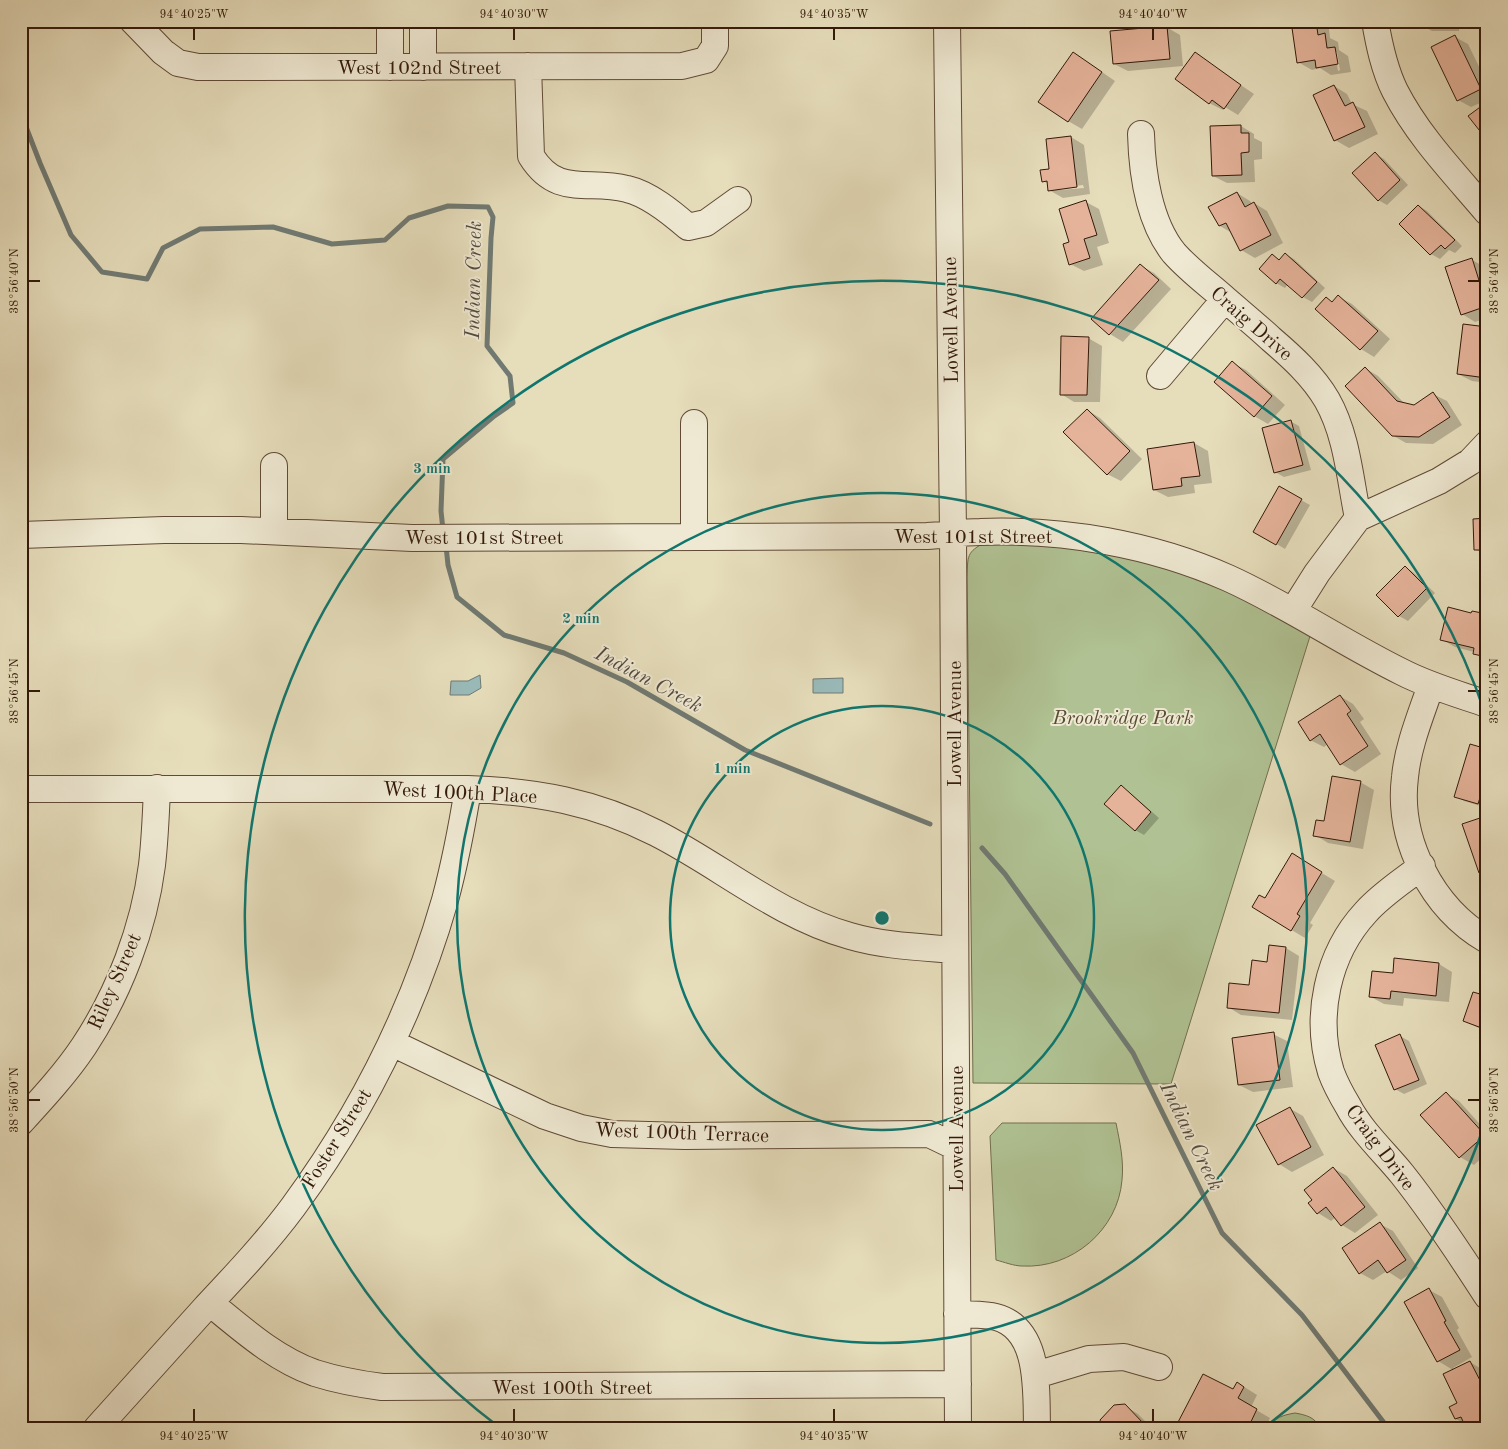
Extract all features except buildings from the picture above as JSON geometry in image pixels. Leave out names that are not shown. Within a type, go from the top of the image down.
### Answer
[{"type":"street","points":[[390,21],[390,67]]},
{"type":"street","points":[[423,21],[423,67]]},
{"type":"street","name":"West 102nd Street","points":[[138,27],[178,64],[198,67],[682,66],[706,60],[715,46],[715,21]]},
{"type":"street","name":"Lowell Avenue","points":[[947,21],[953,534],[958,1428]]},
{"type":"street","points":[[1374,21],[1380,49],[1394,89],[1414,124],[1436,153],[1487,212]]},
{"type":"street","points":[[528,66],[531,156],[538,168],[552,179],[581,186],[608,186],[629,189],[666,207],[688,227],[706,223],[738,200]]},
{"type":"street","name":"Craig Drive","points":[[1141,134],[1142,160],[1154,214],[1173,252],[1186,266],[1280,346],[1308,373],[1327,401],[1345,450],[1358,518]]},
{"type":"street","points":[[1160,376],[1225,299]]},
{"type":"street","points":[[694,422],[694,537]]},
{"type":"street","points":[[1293,611],[1317,574],[1358,518],[1439,481],[1470,462],[1486,446]]},
{"type":"street","points":[[274,466],[274,530]]},
{"type":"street","name":"West 101st Street","points":[[21,535],[164,530],[274,530],[412,538],[927,536],[980,532],[1043,532],[1098,539],[1170,556],[1227,578],[1293,611],[1402,672],[1431,685],[1487,704]]},
{"type":"street","points":[[1431,685],[1410,748],[1405,776],[1404,794],[1407,827],[1412,845],[1434,891],[1462,922],[1487,940]]},
{"type":"street","name":"Riley Street","points":[[21,1122],[57,1081],[84,1046],[108,1005],[128,959],[142,916],[152,866],[158,788]]},
{"type":"street","name":"West 100th Place","points":[[21,789],[468,789],[511,790],[564,799],[609,812],[656,833],[772,902],[805,919],[849,936],[882,944],[955,950]]},
{"type":"street","name":"Foster Street","points":[[97,1428],[210,1303],[292,1208],[336,1144],[392,1043],[418,982],[445,901],[456,858],[468,789]]},
{"type":"street","name":"Craig Drive","points":[[1422,866],[1367,911],[1346,938],[1335,960],[1328,984],[1325,1001],[1324,1034],[1331,1072],[1348,1108],[1402,1174],[1448,1235],[1487,1296]]},
{"type":"street","name":"West 100th Terrace","points":[[392,1043],[545,1116],[580,1128],[604,1132],[686,1136],[929,1134],[956,1147]]},
{"type":"street","name":"West 100th Street","points":[[210,1303],[250,1336],[284,1358],[313,1372],[346,1382],[382,1387],[958,1384]]},
{"type":"street","points":[[957,1314],[996,1318],[1014,1327],[1025,1338],[1036,1375],[1037,1428]]},
{"type":"street","points":[[1036,1375],[1089,1359],[1124,1357],[1160,1367]]},
{"type":"green space","name":"Brookridge Park","points":[[986,542],[1086,549],[1152,563],[1205,580],[1311,633],[1171,1084],[973,1083],[967,577],[969,555]]},
{"type":"green space","points":[[1002,1123],[1116,1123],[1122,1166],[1119,1198],[1112,1215],[1102,1230],[1075,1253],[1058,1261],[1040,1265],[1019,1266],[996,1260],[990,1136]]},
{"type":"green space","points":[[1295,1413],[1313,1419],[1320,1428],[1269,1428],[1277,1419]]},
{"type":"water","points":[[480,675],[481,688],[469,695],[450,695],[451,681],[468,681]]},
{"type":"water","points":[[843,678],[843,693],[813,693],[813,679]]},
{"type":"waterway","name":"Indian Creek","points":[[21,114],[71,235],[102,272],[147,279],[163,248],[200,229],[273,227],[332,244],[385,240],[409,218],[448,206],[488,207],[493,217],[487,346],[510,376],[513,403],[493,417],[443,459],[441,511],[443,530]]},
{"type":"waterway","name":"Indian Creek","points":[[446,546],[448,565],[457,597],[504,635],[564,653],[627,682],[745,750],[930,824]]},
{"type":"waterway","name":"Indian Creek","points":[[982,848],[1005,874],[1133,1053],[1222,1233],[1302,1315],[1388,1428]]}]
